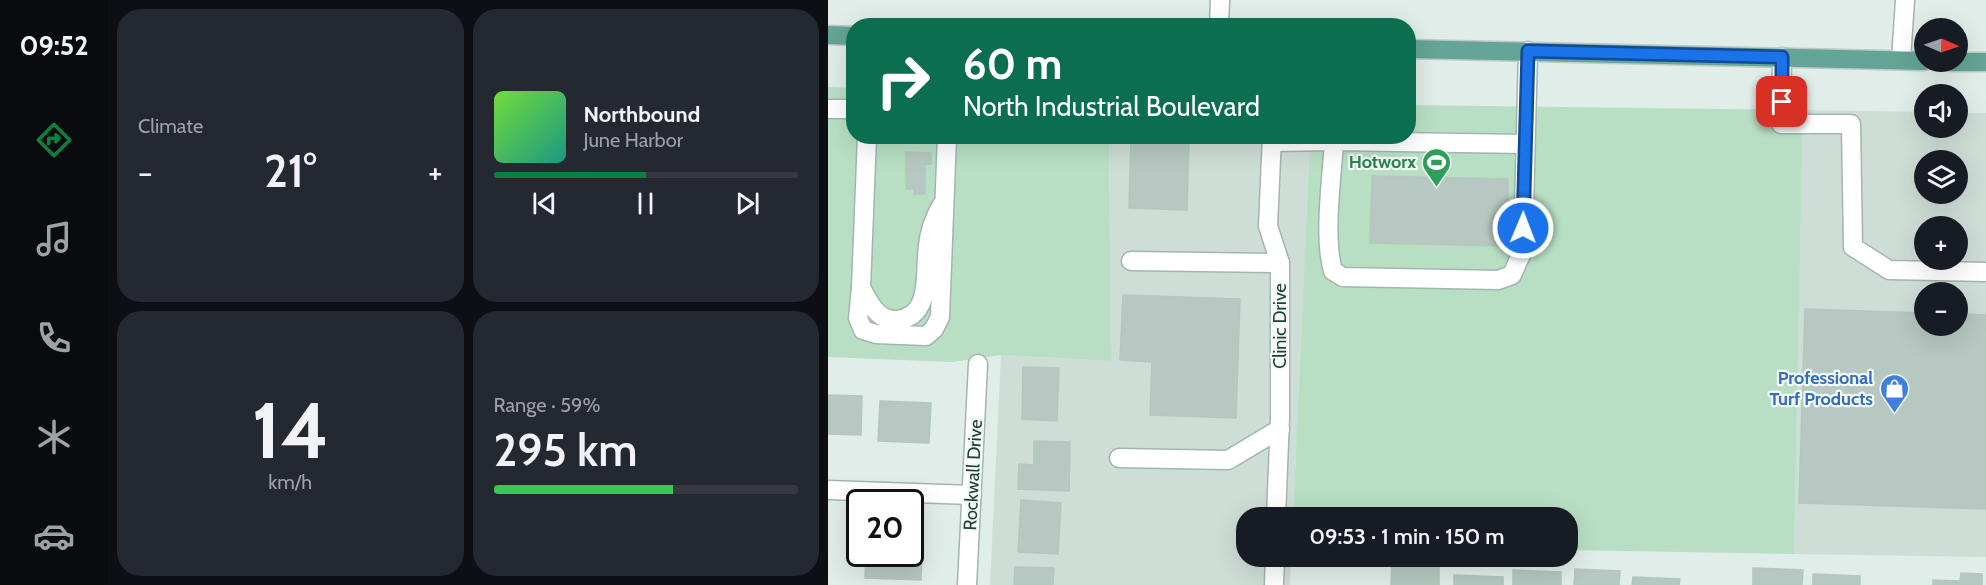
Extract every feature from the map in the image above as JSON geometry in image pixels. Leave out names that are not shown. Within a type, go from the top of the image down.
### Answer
[{"type":"main road","points":[[828,35],[846,36]]},
{"type":"main road","points":[[1416,49],[1914,61]]},
{"type":"main road","points":[[1968,62],[1986,62]]},
{"type":"street","points":[[1219,18],[1220,0]]},
{"type":"street","points":[[1901,60],[1905,0]]},
{"type":"street","points":[[1334,144],[1330,208],[1330,258],[1333,271],[1343,277],[1497,279],[1512,275],[1523,250],[1528,51]]},
{"type":"street","points":[[1782,57],[1781,124],[1851,124],[1853,247],[1889,270],[1986,272]]},
{"type":"street","points":[[828,109],[846,110]]},
{"type":"street","points":[[1416,142],[1525,144]]},
{"type":"street","points":[[867,144],[858,318],[863,330],[876,334],[926,336],[934,329],[940,317],[947,144]]},
{"type":"street","name":"Clinic Drive","points":[[1272,144],[1269,226],[1280,263],[1280,429],[1276,507]]},
{"type":"street","points":[[861,288],[876,313],[891,320],[907,319],[915,313],[924,298],[927,246],[932,223],[945,198]]},
{"type":"street","points":[[1131,261],[1280,263]]},
{"type":"street","name":"Rockwall Drive","points":[[967,585],[978,364]]},
{"type":"street","points":[[1119,458],[1228,460],[1280,429]]},
{"type":"street","points":[[828,489],[972,495]]},
{"type":"street","points":[[1274,585],[1275,567]]},
{"type":"shaded area","points":[[1803,110],[1914,112],[1914,138],[1968,138],[1968,113],[1986,113],[1986,557],[1794,554]]},
{"type":"shaded area","points":[[1109,144],[1310,144],[1293,507],[1236,507],[1236,567],[1291,567],[1290,585],[990,585],[1001,355],[1111,361]]},
{"type":"green space","points":[[828,87],[846,88],[846,144],[1109,144],[1111,361],[1001,355],[952,362],[828,357]]},
{"type":"green space","points":[[1416,105],[1803,110],[1794,554],[1578,550],[1578,507],[1293,507],[1310,144],[1416,144]]},
{"type":"building","points":[[1131,144],[1189,144],[1187,210],[1129,208]]},
{"type":"building","points":[[906,152],[931,153],[931,164],[925,164],[925,194],[914,194],[914,189],[906,189]]},
{"type":"building","points":[[1372,176],[1508,179],[1507,246],[1370,243]]},
{"type":"building","points":[[1123,295],[1240,299],[1236,418],[1150,415],[1152,362],[1120,360]]},
{"type":"building","name":"Professional Turf Products","points":[[1805,309],[1914,313],[1914,336],[1968,336],[1968,314],[1986,315],[1986,509],[1799,503]]},
{"type":"building","points":[[1023,367],[1059,368],[1057,421],[1022,419]]},
{"type":"building","points":[[828,395],[862,396],[861,435],[828,434]]},
{"type":"building","points":[[880,401],[931,403],[929,443],[878,441]]},
{"type":"building","points":[[1034,441],[1070,442],[1069,491],[1018,489],[1019,464],[1034,465]]},
{"type":"building","points":[[1021,500],[1061,503],[1058,554],[1018,552]]},
{"type":"building","points":[[865,567],[922,567],[921,580],[865,578]]},
{"type":"building","points":[[1015,567],[1054,568],[1053,585],[1014,585]]},
{"type":"building","points":[[1392,567],[1439,567],[1439,585],[1391,585]]},
{"type":"building","points":[[1753,568],[1803,570],[1802,585],[1753,585]]},
{"type":"building","points":[[1575,569],[1620,571],[1619,585],[1574,585]]},
{"type":"building","points":[[1513,570],[1561,572],[1561,585],[1513,585]]},
{"type":"building","points":[[1961,573],[1982,574],[1982,585],[1933,585],[1933,580],[1960,581]]},
{"type":"building","points":[[1813,574],[1860,576],[1860,585],[1813,585]]},
{"type":"building","points":[[1454,575],[1503,577],[1503,585],[1454,585]]},
{"type":"building","points":[[1633,577],[1680,579],[1679,585],[1632,585]]},
{"type":"place","name":"Hotworx","points":[[1437,188]]},
{"type":"place","name":"Professional Turf Products","points":[[1894,414]]},
{"type":"route","points":[[1523,228],[1528,51],[1782,57],[1782,102]]}]
